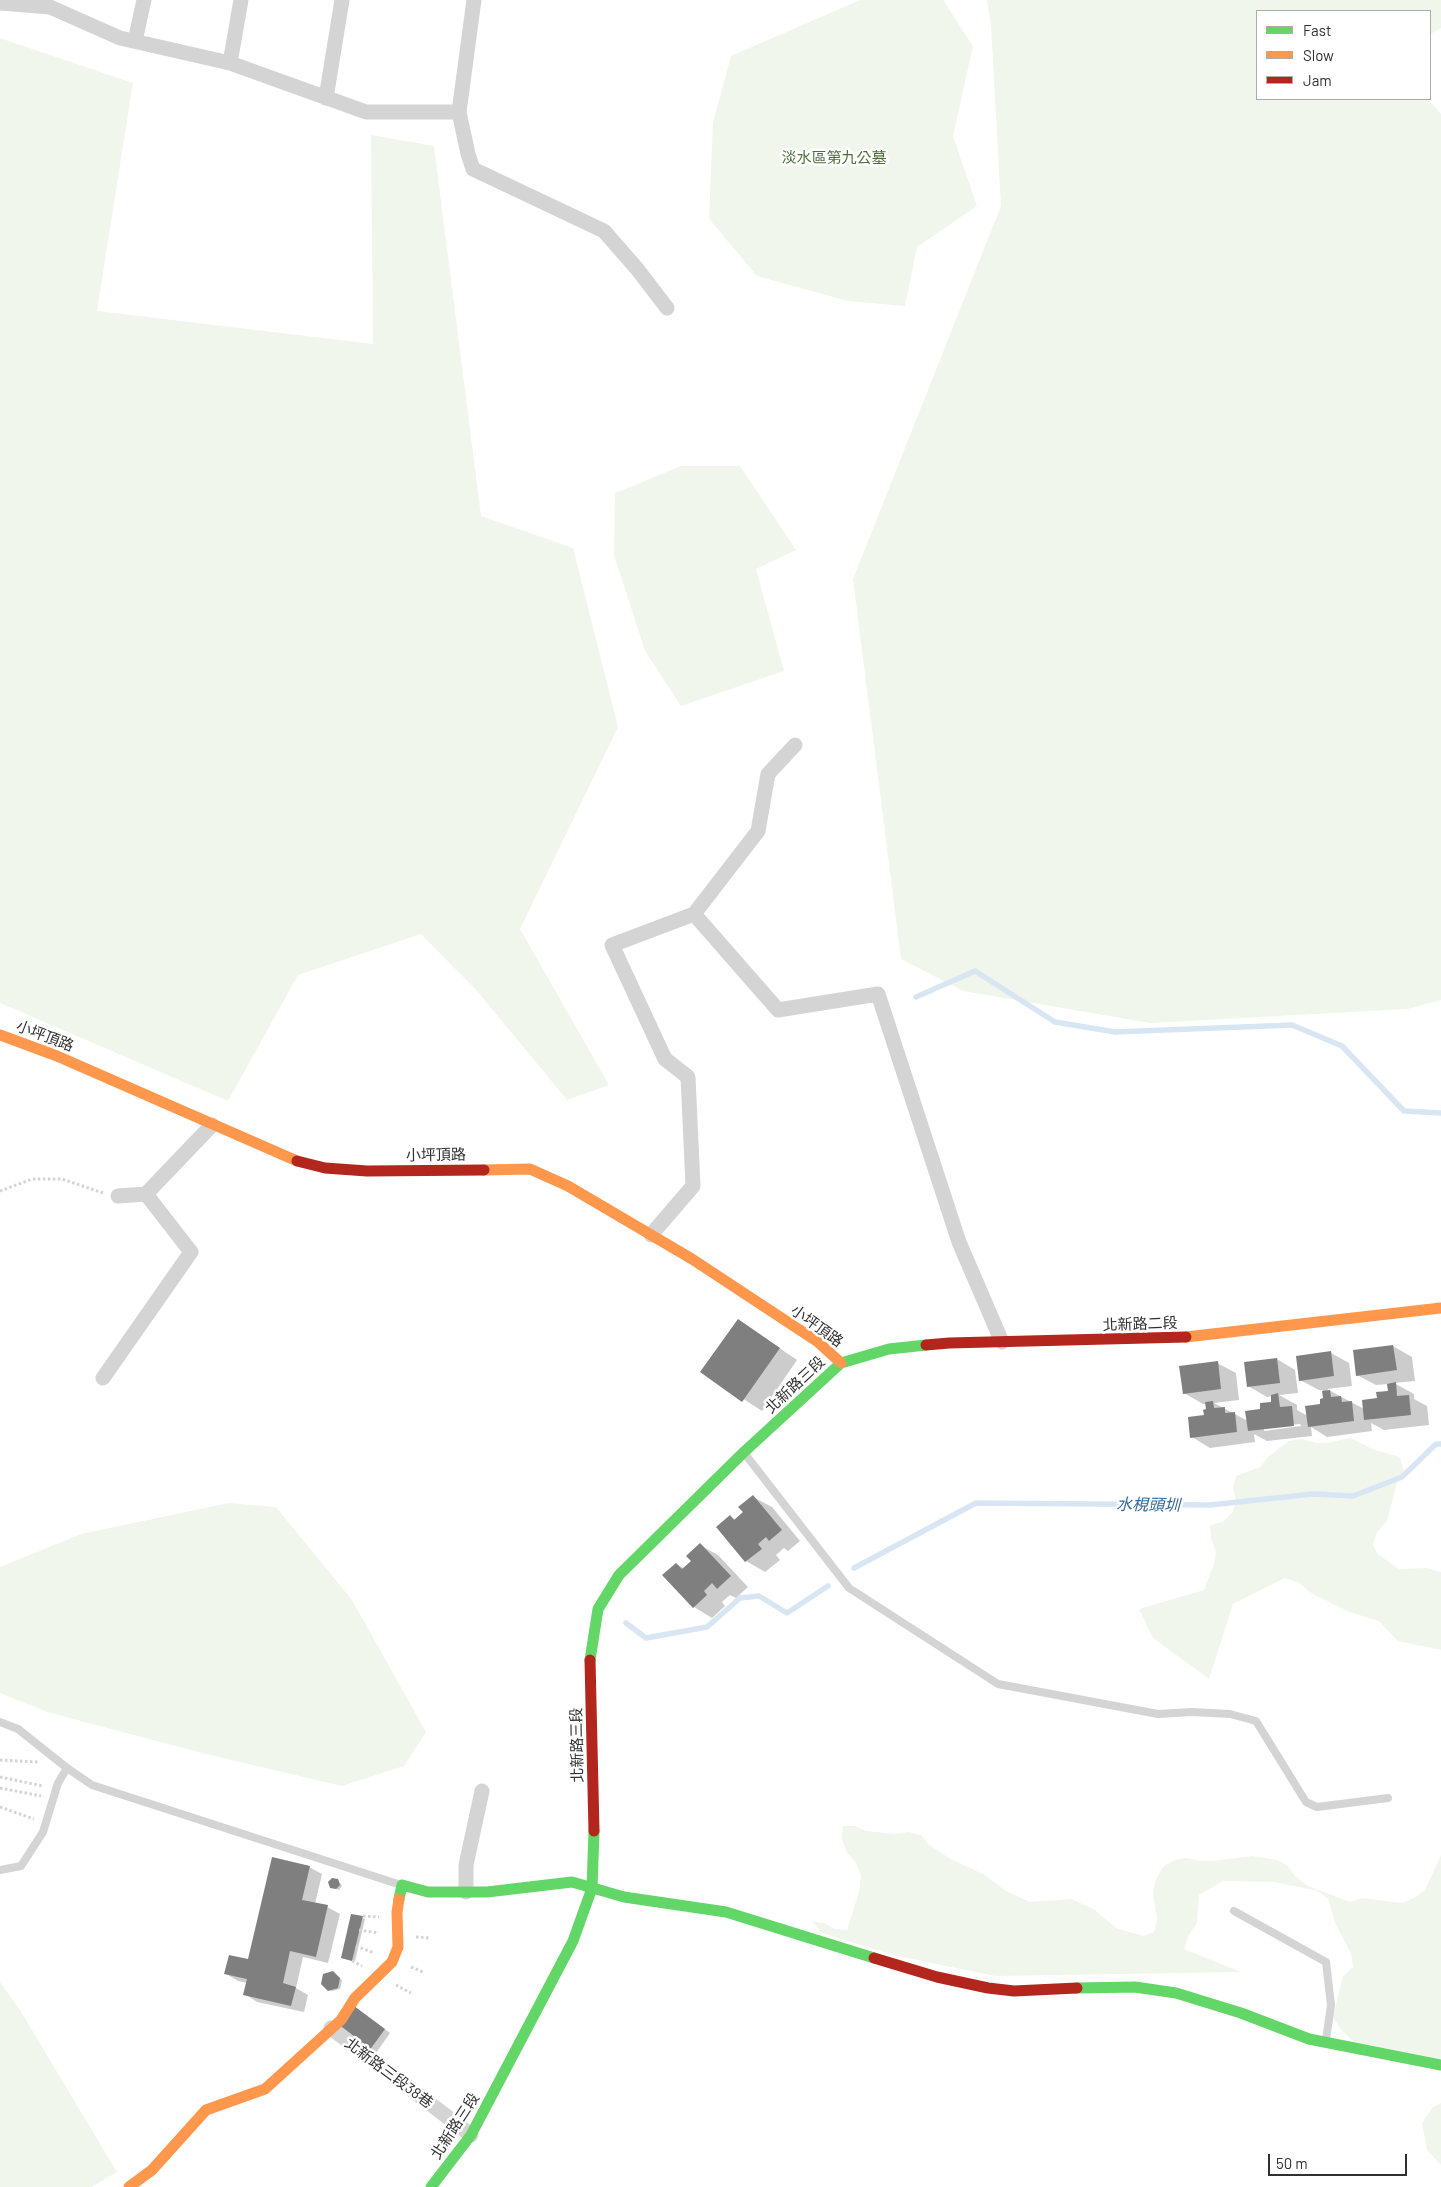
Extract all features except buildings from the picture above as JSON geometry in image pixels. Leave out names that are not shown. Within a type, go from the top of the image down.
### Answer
[{"type":"street","points":[[135,41],[144,0]]},
{"type":"street","points":[[230,63],[241,0]]},
{"type":"street","points":[[326,98],[342,0]]},
{"type":"street","points":[[474,0],[459,112],[473,169],[604,231],[638,270],[666,308]]},
{"type":"street","points":[[0,2],[50,7],[120,38],[230,63],[366,112],[459,112]]},
{"type":"street","points":[[651,1234],[693,1186],[688,1077],[666,1059],[612,945],[694,914],[758,831],[768,774],[796,745]]},
{"type":"street","points":[[694,914],[778,1010],[878,994],[958,1242],[1002,1342]]},
{"type":"street","name":"小坪頂路","points":[[0,1035],[56,1056],[294,1160],[325,1168],[405,1171],[530,1169],[568,1186],[692,1259],[818,1342],[842,1363]]},
{"type":"street","points":[[118,1196],[146,1194],[212,1125]]},
{"type":"street","points":[[103,1378],[191,1252],[146,1194]]},
{"type":"street","name":"北新路二段","points":[[842,1363],[889,1349],[949,1343],[1172,1339],[1441,1308]]},
{"type":"street","name":"北新路三段","points":[[431,2187],[471,2135],[509,2066],[573,1941],[592,1888],[594,1828],[590,1654],[598,1609],[619,1575],[744,1452],[842,1363]]},
{"type":"street","points":[[466,1892],[466,1865],[482,1791]]},
{"type":"street","points":[[129,2187],[152,2170],[206,2110],[265,2089],[341,2020],[355,1998],[392,1962],[398,1946],[397,1912],[402,1885],[428,1892],[466,1892],[506,1891],[572,1882],[624,1896],[726,1912],[937,1976],[988,1988],[1014,1991],[1078,1987],[1135,1987],[1176,1993],[1241,2013],[1309,2039],[1441,2065]]},
{"type":"street","name":"北新路三段38巷","points":[[330,2028],[471,2135]]},
{"type":"lane","points":[[744,1452],[849,1588],[998,1684],[1158,1714],[1192,1712],[1230,1714],[1256,1721],[1306,1802],[1317,1807],[1388,1798]]},
{"type":"lane","points":[[0,1722],[18,1729],[67,1768],[92,1785],[402,1885]]},
{"type":"lane","points":[[0,1870],[21,1866],[43,1832],[58,1784],[67,1768]]},
{"type":"lane","points":[[1234,1911],[1326,1962],[1331,2005],[1326,2042]]},
{"type":"path","points":[[0,1191],[32,1179],[62,1179],[118,1196]]},
{"type":"path","points":[[0,1760],[44,1762]]},
{"type":"path","points":[[0,1777],[43,1786]]},
{"type":"path","points":[[0,1788],[41,1796]]},
{"type":"path","points":[[0,1807],[35,1820]]},
{"type":"path","points":[[363,1916],[380,1917]]},
{"type":"path","points":[[359,1930],[384,1933]]},
{"type":"path","points":[[415,1937],[430,1938]]},
{"type":"path","points":[[356,1946],[380,1956]]},
{"type":"path","points":[[408,1966],[422,1972]]},
{"type":"path","points":[[396,1985],[411,1993]]},
{"type":"green space","name":"淡水區第九公墓","points":[[860,0],[943,0],[973,46],[953,136],[977,206],[917,247],[905,306],[848,301],[757,276],[709,219],[713,122],[731,56]]},
{"type":"green space","points":[[987,0],[1441,0],[1441,28],[1431,34],[1431,10],[1256,10],[1256,100],[1429,100],[1441,114],[1441,1000],[1408,1009],[1150,1023],[963,991],[901,959],[853,579],[1001,206],[991,25]]},
{"type":"green space","points":[[0,38],[133,83],[97,311],[373,344],[371,135],[434,146],[481,516],[573,548],[618,727],[520,929],[609,1085],[567,1100],[477,991],[421,934],[298,975],[228,1101],[0,1003]]},
{"type":"green space","points":[[681,466],[740,466],[796,550],[756,569],[784,671],[681,706],[645,651],[614,555],[615,493]]},
{"type":"green space","points":[[1350,1438],[1375,1450],[1400,1457],[1404,1472],[1397,1483],[1387,1521],[1377,1532],[1373,1545],[1378,1554],[1399,1569],[1427,1568],[1441,1572],[1441,1650],[1398,1641],[1379,1621],[1349,1612],[1311,1593],[1299,1583],[1285,1578],[1233,1604],[1209,1679],[1153,1638],[1139,1609],[1204,1590],[1214,1564],[1216,1552],[1211,1538],[1210,1525],[1222,1522],[1232,1513],[1236,1501],[1233,1488],[1236,1476],[1260,1467],[1268,1457],[1289,1441],[1302,1439],[1316,1443],[1327,1443]]},
{"type":"green space","points":[[229,1503],[276,1507],[352,1600],[426,1732],[404,1766],[342,1786],[206,1754],[47,1712],[0,1693],[0,1567],[81,1534]]},
{"type":"green space","points":[[843,1826],[855,1826],[866,1831],[895,1834],[908,1832],[921,1835],[929,1845],[951,1859],[985,1875],[1006,1891],[1030,1902],[1071,1899],[1094,1909],[1116,1928],[1143,1936],[1154,1932],[1157,1920],[1153,1892],[1156,1879],[1163,1867],[1174,1860],[1187,1858],[1199,1861],[1212,1861],[1252,1856],[1277,1860],[1287,1865],[1295,1876],[1308,1886],[1350,1902],[1362,1898],[1402,1903],[1414,1898],[1425,1890],[1441,1855],[1441,2060],[1354,2042],[1341,2030],[1333,2017],[1343,1976],[1353,1967],[1351,1953],[1336,1925],[1328,1899],[1318,1891],[1275,1882],[1223,1881],[1199,1895],[1197,1923],[1189,1935],[1184,1949],[1241,1972],[995,1976],[893,1955],[822,1933],[812,1921],[824,1923],[835,1929],[847,1930],[859,1892],[861,1876],[856,1863],[847,1853],[842,1839]]},
{"type":"green space","points":[[0,1982],[20,2010],[117,2172],[92,2187],[0,2187]]},
{"type":"green space","points":[[1441,2103],[1441,2165],[1427,2150],[1422,2123],[1433,2107]]},
{"type":"waterway","points":[[916,997],[975,971],[1055,1022],[1115,1032],[1292,1025],[1342,1046],[1404,1111],[1441,1113]]},
{"type":"waterway","name":"水梘頭圳","points":[[854,1568],[976,1503],[1210,1505],[1313,1494],[1353,1496],[1402,1477],[1436,1444],[1441,1444]]},
{"type":"waterway","name":"水梘頭圳","points":[[626,1623],[646,1638],[707,1627],[740,1598],[759,1596],[787,1613],[828,1586]]},
{"type":"traffic: fast","points":[[590,1660],[598,1609],[619,1575],[744,1452],[841,1363],[889,1349],[926,1345]]},
{"type":"traffic: fast","points":[[431,2187],[471,2135],[573,1941],[592,1888],[594,1831]]},
{"type":"traffic: fast","points":[[399,1899],[402,1885],[428,1892],[487,1892],[572,1882],[624,1897],[726,1912],[874,1958]]},
{"type":"traffic: fast","points":[[1077,1988],[1135,1987],[1176,1993],[1241,2013],[1309,2039],[1441,2065]]},
{"type":"traffic: slow","points":[[0,1035],[57,1056],[297,1161]]},
{"type":"traffic: slow","points":[[484,1170],[530,1169],[568,1186],[692,1259],[818,1342],[841,1363]]},
{"type":"traffic: slow","points":[[1186,1337],[1441,1308]]},
{"type":"traffic: slow","points":[[129,2187],[152,2170],[206,2110],[265,2089],[341,2020],[355,1998],[392,1962],[398,1947],[397,1912],[399,1899]]},
{"type":"traffic: jam","points":[[297,1161],[325,1168],[367,1171],[484,1170]]},
{"type":"traffic: jam","points":[[926,1345],[1186,1337]]},
{"type":"traffic: jam","points":[[590,1660],[594,1831]]},
{"type":"traffic: jam","points":[[874,1958],[937,1977],[988,1988],[1014,1991],[1077,1988]]}]
